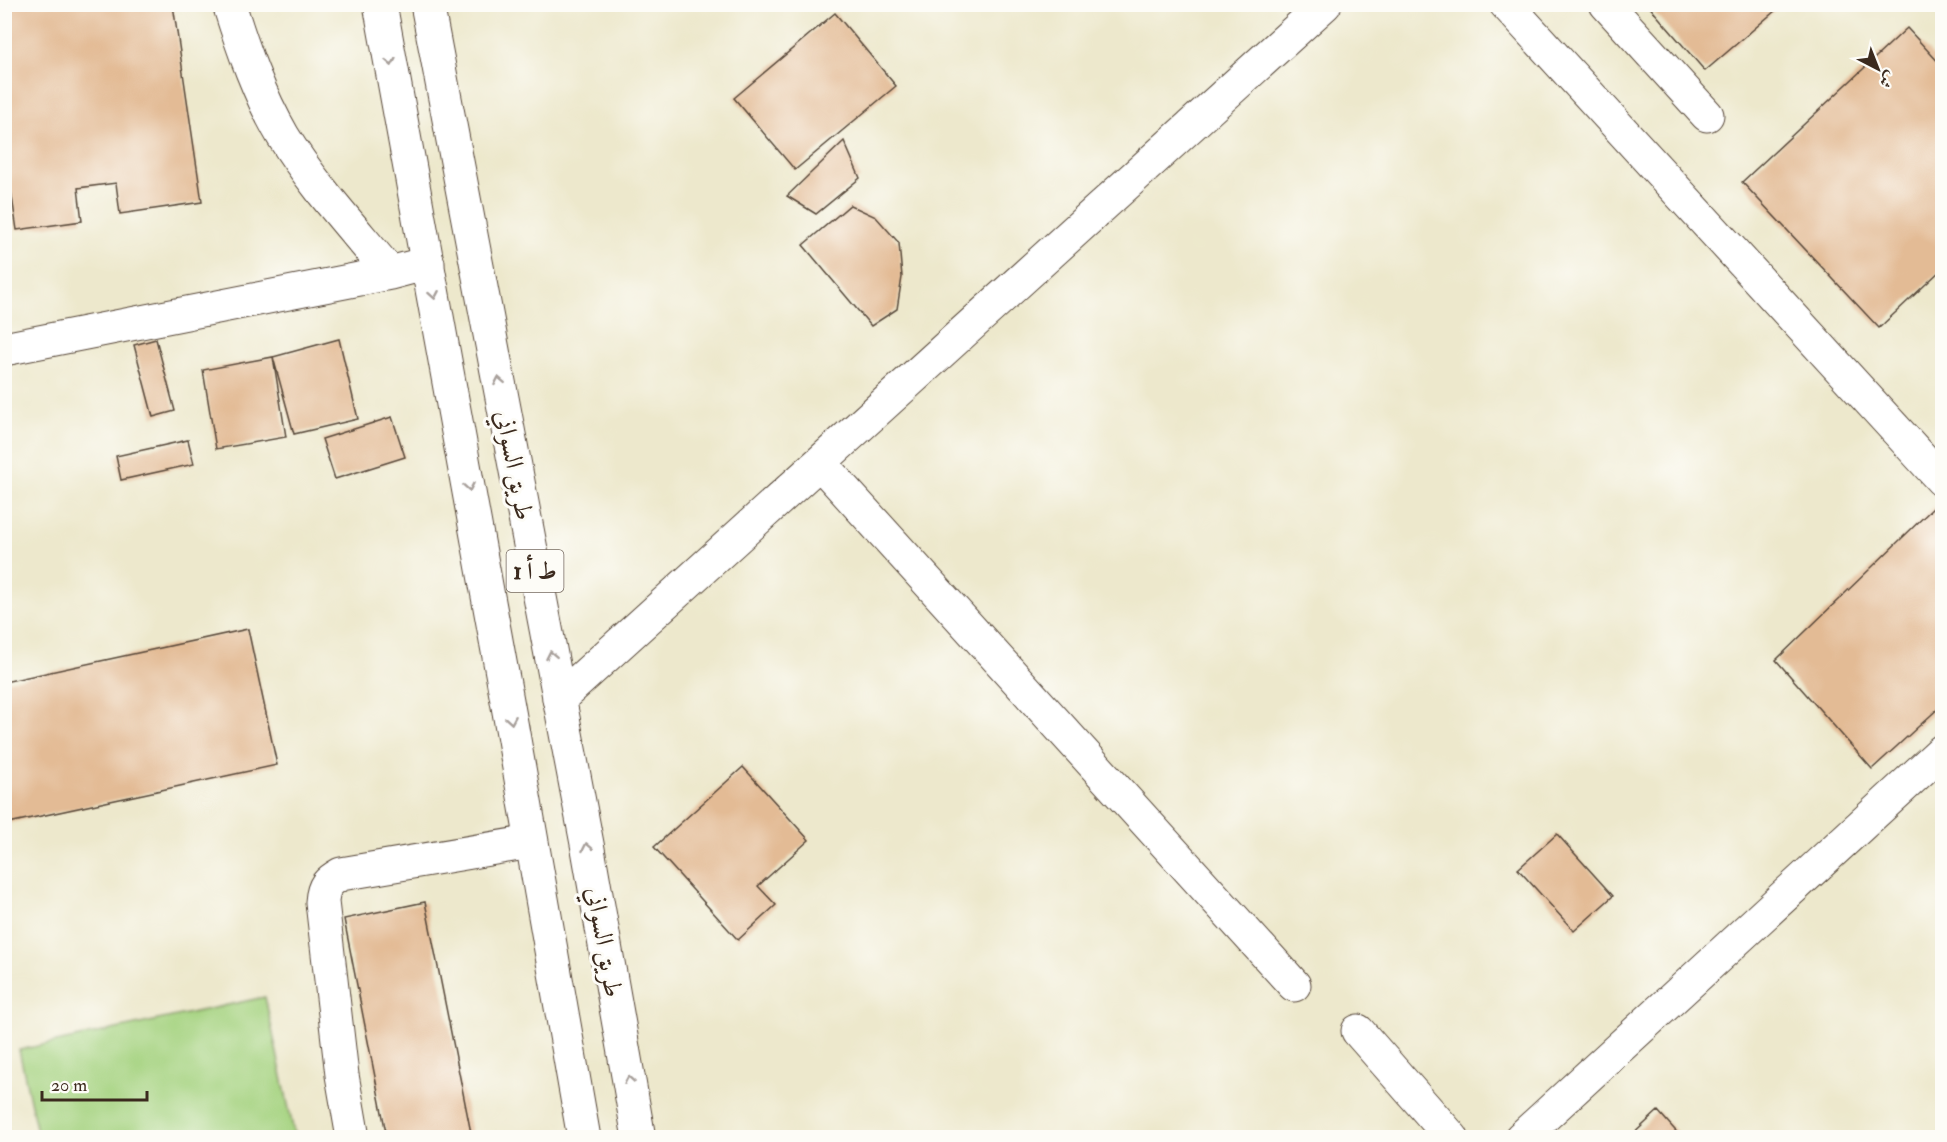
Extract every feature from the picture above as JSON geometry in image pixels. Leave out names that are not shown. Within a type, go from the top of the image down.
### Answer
[{"type":"main road","points":[[229,4],[255,79],[282,135],[317,186],[390,273]]},
{"type":"main road","name":"طريق السواني","points":[[380,4],[584,1137]]},
{"type":"main road","name":"طريق السواني","points":[[427,4],[559,699],[639,1137]]},
{"type":"main road","points":[[559,699],[1325,4]]},
{"type":"main road","points":[[1506,4],[1942,480]]},
{"type":"main road","points":[[1606,4],[1707,115]]},
{"type":"main road","points":[[4,349],[390,273],[428,263]]},
{"type":"main road","points":[[820,462],[1294,985]]},
{"type":"main road","points":[[1521,1137],[1942,751]]},
{"type":"main road","points":[[352,1137],[342,1075],[322,902],[322,891],[328,881],[341,874],[531,842]]},
{"type":"main road","points":[[1358,1031],[1452,1137]]},
{"type":"green space","points":[[265,997],[295,1137],[38,1137],[19,1050]]},
{"type":"building","points":[[1647,4],[1783,4],[1705,71]]},
{"type":"building","points":[[4,5],[173,5],[202,202],[120,214],[116,183],[78,188],[82,221],[17,230],[4,144]]},
{"type":"building","points":[[835,13],[896,86],[795,170],[734,98]]},
{"type":"building","points":[[1907,28],[1942,66],[1942,269],[1879,328],[1742,182]]},
{"type":"building","points":[[844,141],[860,178],[816,214],[787,196]]},
{"type":"building","points":[[850,205],[876,217],[899,243],[902,277],[897,309],[871,326],[803,245]]},
{"type":"building","points":[[156,339],[175,411],[153,417],[134,345]]},
{"type":"building","points":[[339,339],[358,419],[294,434],[273,357]]},
{"type":"building","points":[[273,357],[286,437],[216,449],[203,370]]},
{"type":"building","points":[[392,417],[405,457],[335,479],[322,439]]},
{"type":"building","points":[[188,440],[194,464],[121,480],[116,456]]},
{"type":"building","points":[[1935,506],[1942,515],[1942,705],[1872,769],[1776,660]]},
{"type":"building","points":[[248,629],[277,765],[4,824],[4,682]]},
{"type":"building","points":[[743,767],[809,840],[758,886],[776,905],[738,940],[654,847]]},
{"type":"building","points":[[1557,834],[1613,896],[1574,931],[1518,869]]},
{"type":"building","points":[[425,902],[472,1138],[387,1138],[344,919]]},
{"type":"building","points":[[1658,1111],[1682,1138],[1629,1138]]}]
